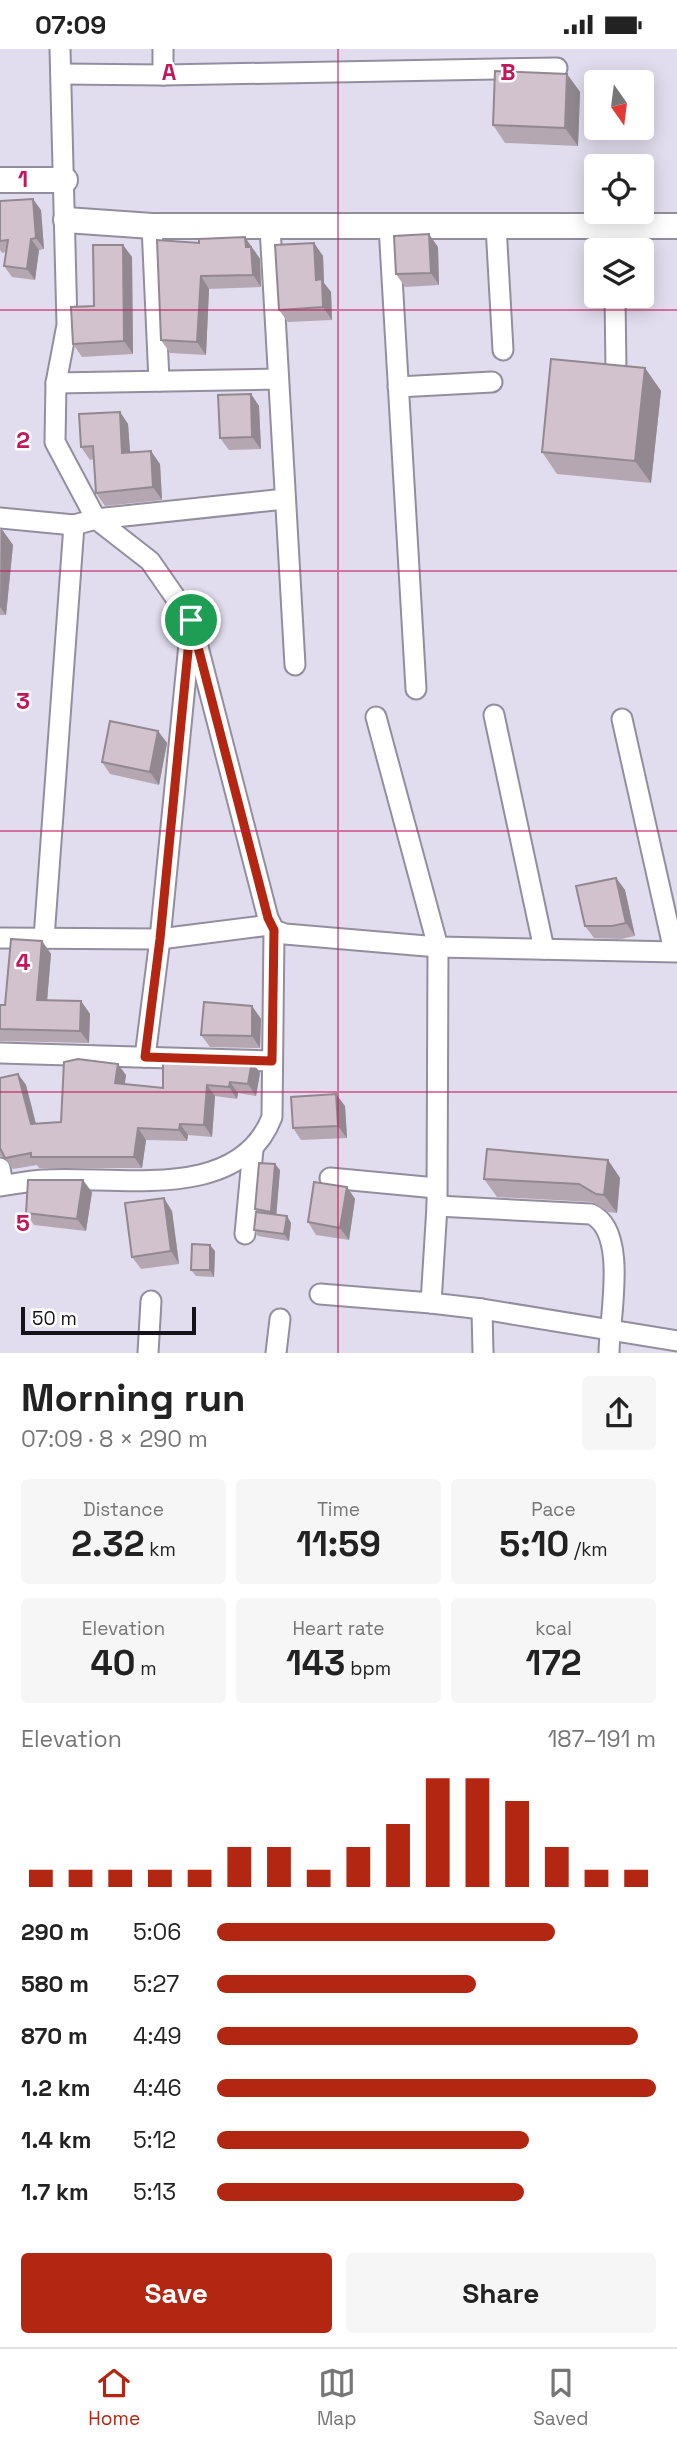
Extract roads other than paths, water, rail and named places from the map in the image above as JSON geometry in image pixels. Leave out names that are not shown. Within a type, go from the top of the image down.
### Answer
[{"type":"street","points":[[1,1180],[180,1180],[210,1173],[253,1149],[265,1134],[272,1117],[272,927],[191,620],[150,561],[96,519],[55,442],[56,383],[67,325],[61,49]]},
{"type":"street","points":[[163,49],[163,75]]},
{"type":"street","points":[[62,74],[163,75],[557,68]]},
{"type":"street","points":[[0,180],[65,180]]},
{"type":"street","points":[[66,220],[152,226],[496,226],[614,238],[677,226]]},
{"type":"street","points":[[152,226],[159,381]]},
{"type":"street","points":[[389,226],[416,689]]},
{"type":"street","points":[[496,226],[503,350]]},
{"type":"street","points":[[270,227],[295,665]]},
{"type":"street","points":[[615,308],[616,371]]},
{"type":"street","points":[[56,383],[278,379]]},
{"type":"street","points":[[398,387],[492,382]]},
{"type":"street","points":[[0,518],[74,525],[96,519],[285,499]]},
{"type":"street","points":[[44,938],[74,525]]},
{"type":"street","points":[[145,1057],[160,939],[191,620]]},
{"type":"street","points":[[494,715],[544,950]]},
{"type":"street","points":[[376,717],[438,947],[437,1197],[431,1303]]},
{"type":"street","points":[[0,938],[160,939],[272,927],[285,934],[438,947],[676,951],[622,719]]},
{"type":"street","points":[[0,1052],[272,1061]]},
{"type":"street","points":[[245,1234],[253,1149]]},
{"type":"street","points":[[330,1178],[437,1197],[591,1214],[598,1217],[605,1225],[611,1241],[615,1271],[609,1353]]},
{"type":"street","points":[[320,1294],[482,1309],[677,1341]]},
{"type":"street","points":[[148,1353],[151,1301]]},
{"type":"street","points":[[482,1309],[483,1353]]},
{"type":"street","points":[[276,1353],[281,1319]]}]
